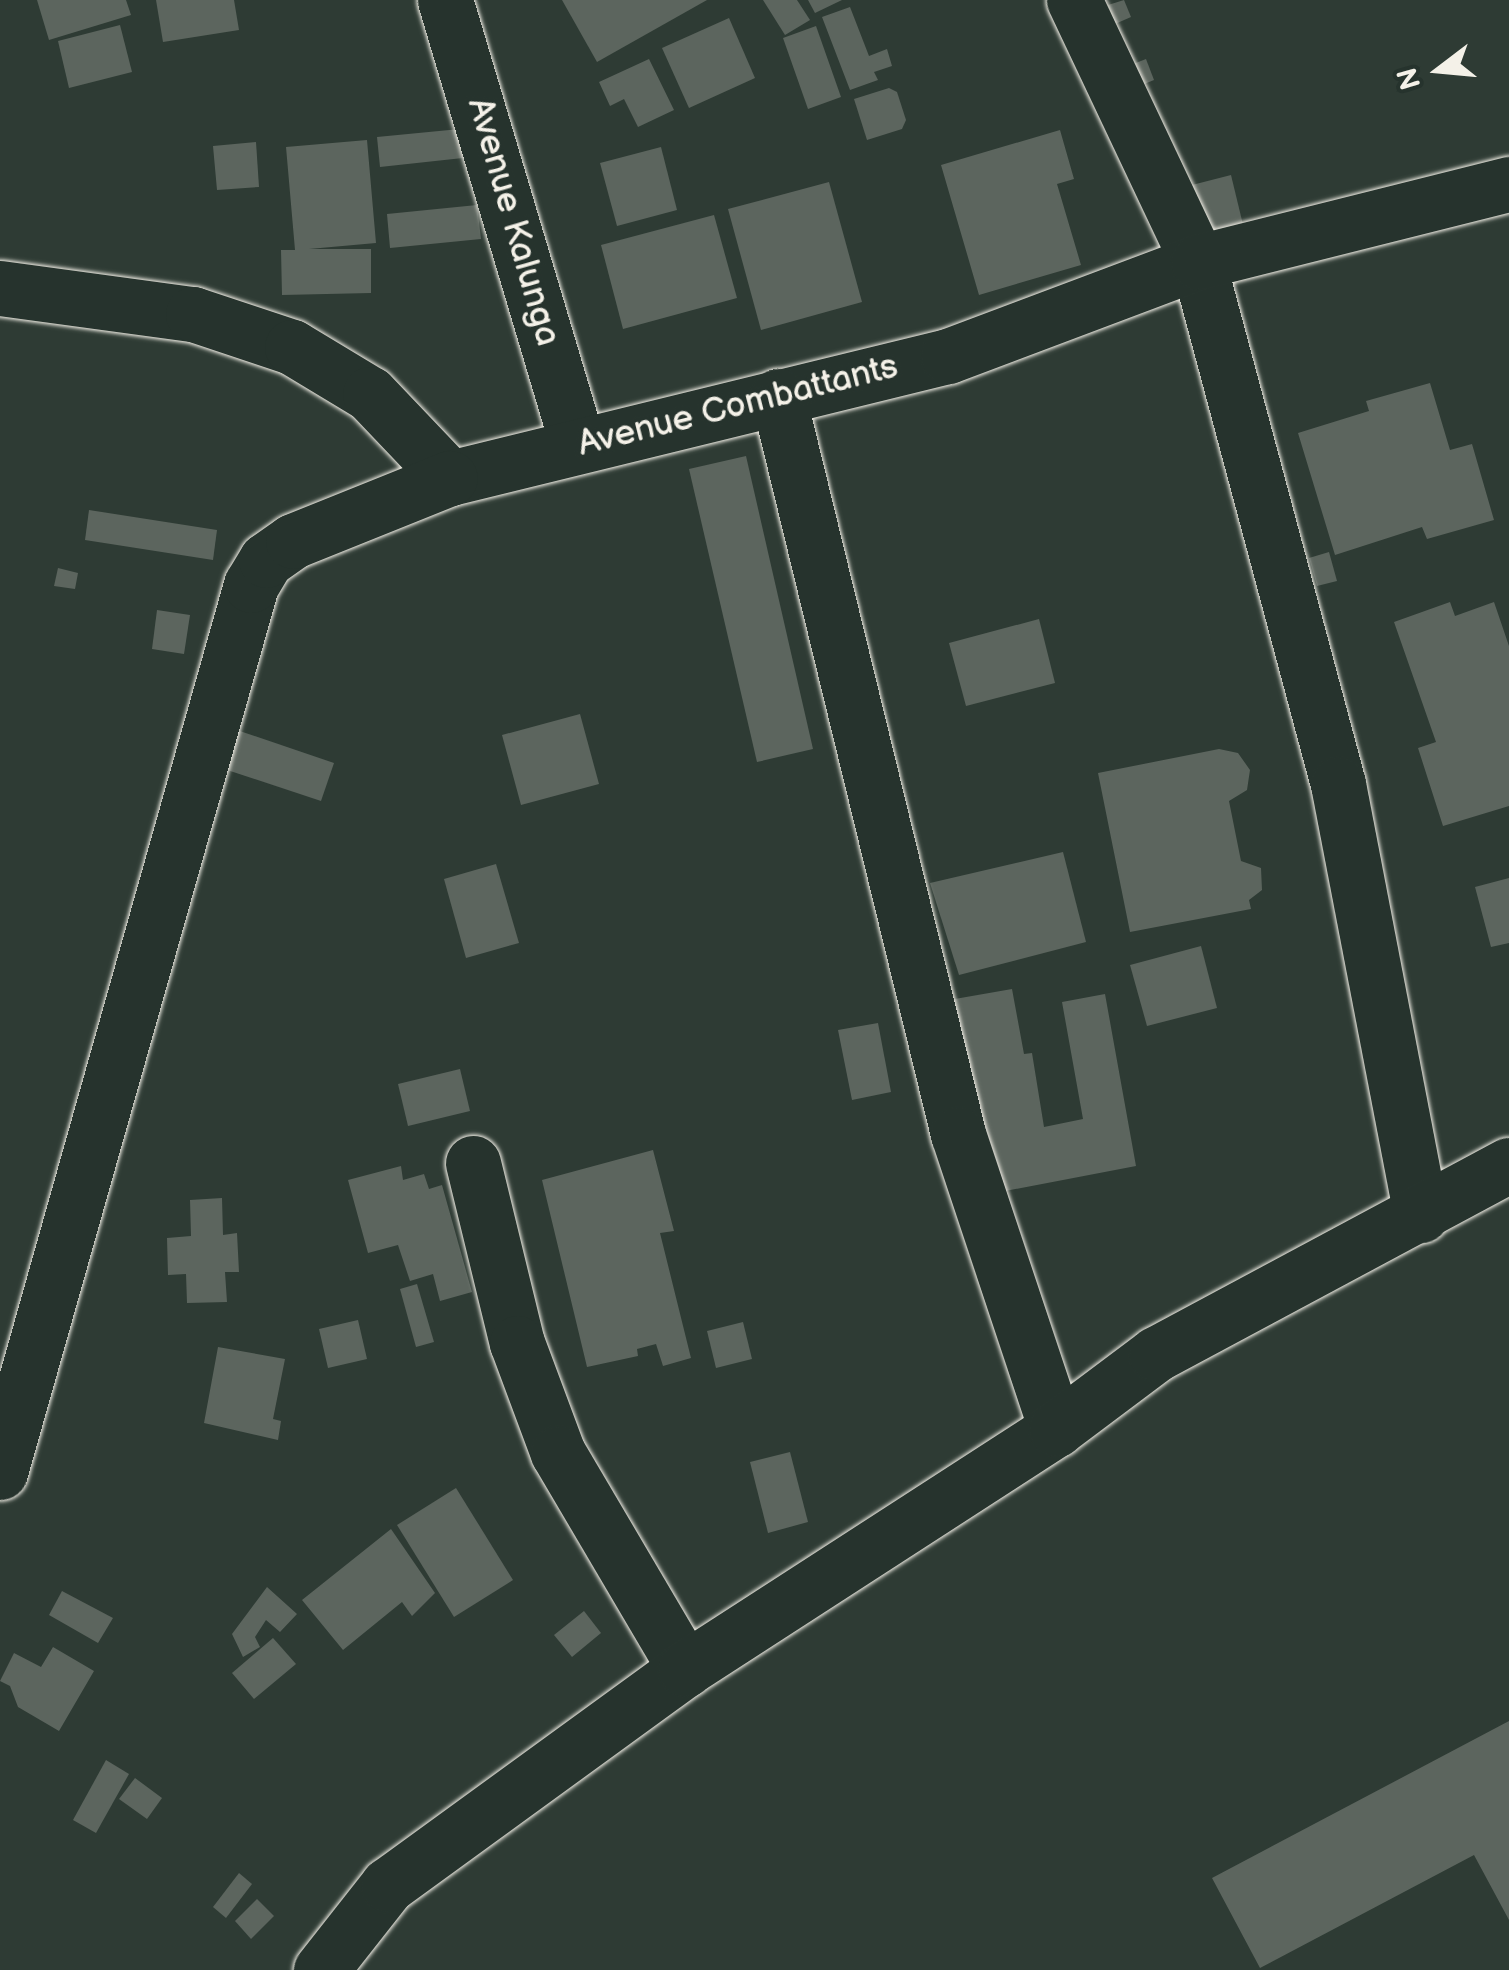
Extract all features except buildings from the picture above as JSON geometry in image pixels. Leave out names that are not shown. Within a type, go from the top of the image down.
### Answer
[{"type":"street","name":"Avenue Kalunga","points":[[445,0],[577,444]]},
{"type":"street","points":[[1074,0],[1198,262],[1338,784],[1420,1215]]},
{"type":"street","name":"Avenue Combattants","points":[[0,1472],[251,586],[266,560],[293,541],[450,478],[948,356],[1198,262],[1509,184]]},
{"type":"street","points":[[0,288],[193,314],[292,348],[370,394],[450,478]]},
{"type":"street","points":[[778,396],[958,1134],[1056,1429]]},
{"type":"street","points":[[473,1163],[517,1342],[558,1454],[685,1669]]},
{"type":"street","points":[[321,1970],[388,1885],[685,1669],[1056,1429],[1156,1354],[1249,1300],[1420,1215],[1509,1165]]}]
